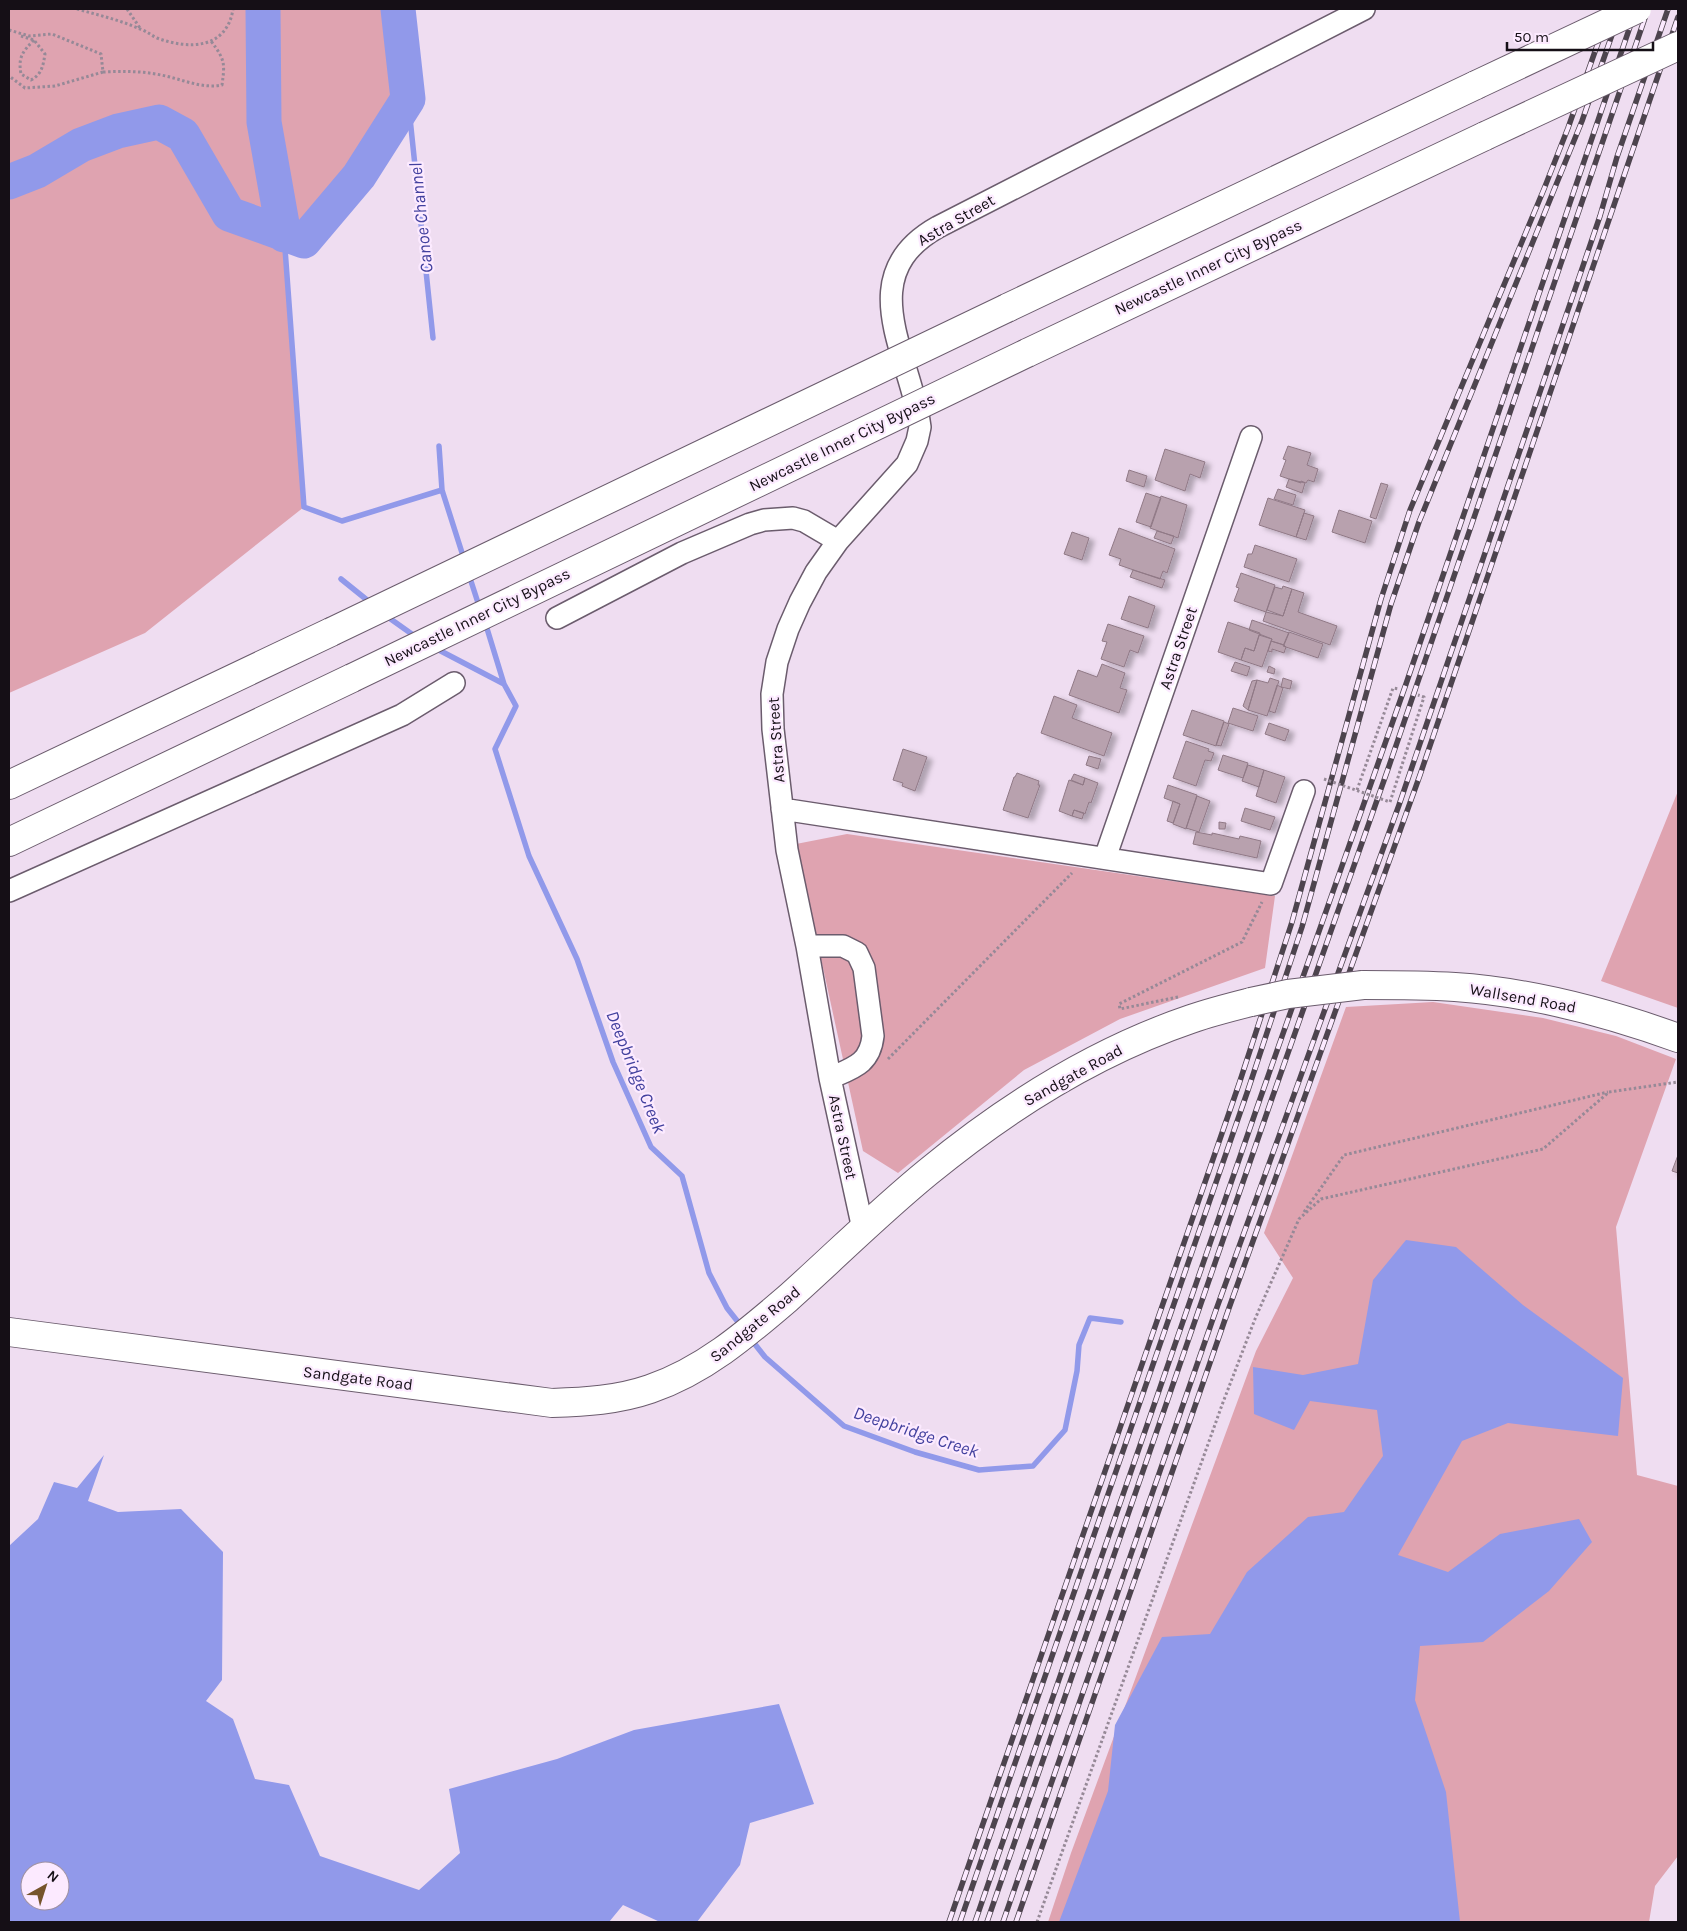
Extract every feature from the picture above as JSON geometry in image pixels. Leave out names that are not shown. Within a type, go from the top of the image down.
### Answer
[{"type":"main road","points":[[9,785],[1637,9]]},
{"type":"main road","name":"Newcastle Inner City Bypass","points":[[9,842],[1027,353],[1678,46]]},
{"type":"main road","name":"Sandgate Road","points":[[9,1332],[552,1403],[617,1398],[649,1390],[707,1363],[731,1345],[764,1319],[929,1171],[1012,1109],[1051,1084],[1092,1061],[1141,1038],[1192,1018],[1288,994],[1362,985]]},
{"type":"main road","name":"Wallsend Road","points":[[1362,985],[1455,987],[1500,992],[1552,1001],[1614,1016],[1678,1038]]},
{"type":"street","name":"Astra Street","points":[[863,1229],[830,1078],[787,850],[772,712],[772,694],[778,662],[788,629],[816,572],[838,541],[907,464],[918,441],[920,427],[918,414],[892,324],[891,293],[898,266],[915,242],[947,223],[1364,9]]},
{"type":"street","name":"Astra Street","points":[[1097,857],[1251,437]]},
{"type":"street","points":[[557,618],[682,554],[750,524],[764,520],[793,518],[804,521],[838,541]]},
{"type":"street","points":[[9,890],[402,715],[454,683]]},
{"type":"street","points":[[782,810],[1271,884],[1304,791]]},
{"type":"street","points":[[806,946],[836,945],[850,948],[857,953],[864,968],[874,1036],[872,1046],[869,1054],[856,1066],[830,1078]]},
{"type":"path","points":[[77,9],[140,29],[158,38],[194,46],[221,36],[231,22],[233,9]]},
{"type":"path","points":[[127,9],[140,29]]},
{"type":"path","points":[[9,30],[29,36],[52,34],[101,54],[103,72]]},
{"type":"path","points":[[9,30],[34,40],[45,54],[43,68],[37,77],[31,80],[21,74],[19,63],[22,52],[34,40]]},
{"type":"path","points":[[9,76],[25,88],[54,86],[103,72],[130,70],[162,75],[210,88],[222,85],[225,65],[211,41]]},
{"type":"path","points":[[1357,790],[1393,688],[1399,689]]},
{"type":"path","points":[[1324,779],[1390,802],[1424,697],[1418,695]]},
{"type":"path","points":[[887,1060],[1097,857]]},
{"type":"path","points":[[1179,997],[1120,1009],[1119,1004],[1242,942],[1271,884]]},
{"type":"path","points":[[1037,1922],[1222,1405],[1256,1319],[1299,1219],[1344,1155],[1608,1092],[1678,1082]]},
{"type":"path","points":[[1299,1219],[1321,1199],[1543,1149],[1608,1092]]},
{"type":"shaded area","points":[[9,9],[398,9],[408,99],[359,176],[304,241],[284,235],[304,507],[145,633],[9,693]]},
{"type":"shaded area","points":[[1678,791],[1678,1008],[1601,981]]},
{"type":"shaded area","points":[[847,834],[1275,896],[1265,968],[1120,1019],[1024,1070],[898,1173],[863,1151],[796,844]]},
{"type":"shaded area","points":[[1433,1002],[1543,1018],[1616,1036],[1676,1059],[1616,1227],[1637,1475],[1678,1486],[1678,1856],[1655,1886],[1649,1922],[1048,1922],[1071,1853],[1256,1351],[1293,1278],[1264,1233],[1346,1007]]},
{"type":"water","points":[[1406,1240],[1456,1247],[1523,1305],[1623,1378],[1618,1436],[1508,1423],[1462,1441],[1398,1555],[1448,1572],[1500,1534],[1579,1519],[1592,1542],[1549,1591],[1483,1642],[1420,1646],[1415,1700],[1446,1792],[1460,1922],[1059,1922],[1108,1791],[1115,1725],[1162,1637],[1210,1634],[1247,1572],[1308,1517],[1344,1512],[1383,1456],[1377,1410],[1310,1401],[1294,1430],[1254,1414],[1253,1367],[1303,1375],[1358,1364],[1373,1280]]},
{"type":"water","points":[[104,1455],[88,1501],[118,1512],[181,1509],[223,1552],[222,1680],[206,1701],[233,1719],[255,1779],[289,1785],[320,1856],[419,1890],[460,1853],[449,1789],[557,1759],[634,1730],[779,1704],[814,1804],[750,1823],[740,1865],[697,1922],[660,1922],[623,1905],[609,1922],[9,1922],[9,1546],[38,1519],[54,1482],[77,1488]]},
{"type":"building","points":[[1288,446],[1311,453],[1307,465],[1318,469],[1314,482],[1308,480],[1306,483],[1301,481],[1301,483],[1280,476],[1286,460],[1283,459]]},
{"type":"building","points":[[1165,449],[1205,462],[1200,478],[1190,474],[1185,491],[1155,480]]},
{"type":"building","points":[[1129,470],[1147,476],[1144,487],[1126,481]]},
{"type":"building","points":[[1289,479],[1305,483],[1302,493],[1286,487]]},
{"type":"building","points":[[1381,483],[1388,485],[1376,519],[1370,517]]},
{"type":"building","points":[[1278,489],[1296,495],[1293,505],[1274,499]]},
{"type":"building","points":[[1146,493],[1161,498],[1151,527],[1136,522]]},
{"type":"building","points":[[1161,496],[1187,505],[1178,538],[1150,528]]},
{"type":"building","points":[[1268,498],[1305,510],[1296,537],[1259,525]]},
{"type":"building","points":[[1339,510],[1372,521],[1365,543],[1332,532]]},
{"type":"building","points":[[1304,513],[1314,516],[1306,540],[1296,537]]},
{"type":"building","points":[[1119,528],[1175,549],[1167,573],[1163,571],[1160,579],[1119,565],[1121,559],[1109,555]]},
{"type":"building","points":[[1157,531],[1174,536],[1171,544],[1154,538]]},
{"type":"building","points":[[1072,532],[1089,538],[1082,560],[1064,554]]},
{"type":"building","points":[[1255,545],[1297,559],[1289,582],[1244,567],[1248,554],[1252,554]]},
{"type":"building","points":[[1133,570],[1165,580],[1162,588],[1130,577]]},
{"type":"building","points":[[1241,573],[1275,585],[1266,612],[1234,601],[1239,588],[1236,587]]},
{"type":"building","points":[[1283,586],[1292,589],[1283,616],[1267,610],[1275,587],[1282,589]]},
{"type":"building","points":[[1292,589],[1304,593],[1298,612],[1337,626],[1330,645],[1263,621],[1266,612],[1283,616]]},
{"type":"building","points":[[1129,596],[1155,606],[1148,628],[1121,619]]},
{"type":"building","points":[[1252,620],[1289,633],[1284,645],[1249,630]]},
{"type":"building","points":[[1228,622],[1260,633],[1254,651],[1245,648],[1241,660],[1218,652]]},
{"type":"building","points":[[1108,624],[1144,636],[1138,653],[1130,650],[1124,667],[1101,659],[1107,642],[1102,641]]},
{"type":"building","points":[[1289,632],[1323,644],[1318,658],[1283,646]]},
{"type":"building","points":[[1259,635],[1272,639],[1262,667],[1241,660],[1245,648],[1254,651]]},
{"type":"building","points":[[1271,641],[1284,645],[1286,647],[1284,653],[1272,649],[1272,652],[1268,651]]},
{"type":"building","points":[[1235,662],[1250,667],[1247,676],[1231,671]]},
{"type":"building","points":[[1102,664],[1125,673],[1120,688],[1127,690],[1119,713],[1069,695],[1078,670],[1097,677]]},
{"type":"building","points":[[1269,666],[1275,669],[1274,674],[1267,672]]},
{"type":"building","points":[[1270,678],[1279,681],[1267,716],[1248,710],[1257,680],[1268,683]]},
{"type":"building","points":[[1283,678],[1292,681],[1290,689],[1281,687]]},
{"type":"building","points":[[1257,680],[1248,710],[1243,706],[1252,681]]},
{"type":"building","points":[[1277,685],[1283,688],[1275,713],[1269,711]]},
{"type":"building","points":[[1054,696],[1077,705],[1072,718],[1112,733],[1104,756],[1041,733]]},
{"type":"building","points":[[1233,708],[1258,716],[1253,731],[1228,723]]},
{"type":"building","points":[[1192,710],[1224,721],[1216,746],[1183,735]]},
{"type":"building","points":[[1224,722],[1229,724],[1221,746],[1216,745]]},
{"type":"building","points":[[1269,723],[1289,730],[1285,741],[1265,734]]},
{"type":"building","points":[[1186,741],[1209,749],[1208,751],[1214,753],[1211,761],[1205,760],[1196,786],[1173,778]]},
{"type":"building","points":[[903,749],[927,757],[915,791],[902,786],[903,783],[893,780]]},
{"type":"building","points":[[1223,755],[1248,763],[1243,778],[1218,770]]},
{"type":"building","points":[[1089,756],[1101,759],[1098,769],[1086,765]]},
{"type":"building","points":[[1248,765],[1264,770],[1259,787],[1242,781]]},
{"type":"building","points":[[1264,770],[1285,777],[1276,803],[1256,796]]},
{"type":"building","points":[[1017,773],[1039,781],[1038,785],[1040,785],[1028,818],[1003,810]]},
{"type":"building","points":[[1074,774],[1085,778],[1083,785],[1071,780]]},
{"type":"building","points":[[1085,778],[1098,783],[1085,814],[1074,810],[1072,816],[1059,811],[1069,780],[1083,785]]},
{"type":"building","points":[[1168,785],[1197,795],[1186,829],[1173,824],[1180,804],[1164,798]]},
{"type":"building","points":[[1197,796],[1210,801],[1199,832],[1186,828]]},
{"type":"building","points":[[1173,801],[1180,804],[1173,823],[1167,821]]},
{"type":"building","points":[[1245,808],[1275,817],[1270,830],[1241,821]]},
{"type":"building","points":[[1074,810],[1084,813],[1082,819],[1072,816]]},
{"type":"building","points":[[1219,822],[1226,823],[1225,829],[1219,829]]},
{"type":"building","points":[[1196,832],[1212,835],[1212,833],[1239,839],[1240,836],[1261,841],[1257,858],[1193,844]]},
{"type":"building","points":[[1678,1155],[1678,1173],[1672,1171]]},
{"type":"waterway","points":[[263,9],[264,122],[284,235]]},
{"type":"waterway","name":"Canoe Channel","points":[[9,182],[37,171],[81,145],[118,131],[159,122],[183,135],[229,214],[304,241],[359,176],[408,99],[398,9]]},
{"type":"waterway","name":"Canoe Channel","points":[[408,99],[433,338]]},
{"type":"waterway","points":[[284,235],[304,507],[342,521],[442,490],[464,559]]},
{"type":"waterway","points":[[439,446],[442,490]]},
{"type":"waterway","points":[[469,575],[480,609]]},
{"type":"waterway","points":[[341,579],[372,604]]},
{"type":"waterway","points":[[385,615],[416,637]]},
{"type":"waterway","points":[[435,648],[504,684],[485,622]]},
{"type":"waterway","name":"Deepbridge Creek","points":[[504,684],[516,706],[495,749],[529,856],[577,959],[613,1062],[651,1147],[682,1176],[709,1273],[727,1308],[742,1327]]},
{"type":"waterway","name":"Deepbridge Creek","points":[[750,1338],[765,1357],[844,1426],[915,1452],[979,1470],[1033,1466],[1065,1430],[1077,1371],[1079,1345],[1090,1318],[1121,1322]]},
{"type":"railway","points":[[949,1922],[1239,1084],[1292,922],[1381,599],[1410,510],[1544,189],[1568,128],[1610,9]]},
{"type":"railway","points":[[960,1922],[1248,1090],[1302,927],[1391,604],[1419,522],[1582,121],[1621,9]]},
{"type":"railway","points":[[975,1922],[1406,684],[1636,9]]},
{"type":"railway","points":[[987,1922],[1388,769],[1648,9]]},
{"type":"railway","points":[[1003,1922],[1216,1310],[1399,805],[1600,216],[1617,157],[1668,9]]},
{"type":"railway","points":[[1016,1922],[1229,1308],[1420,775],[1678,17]]}]
